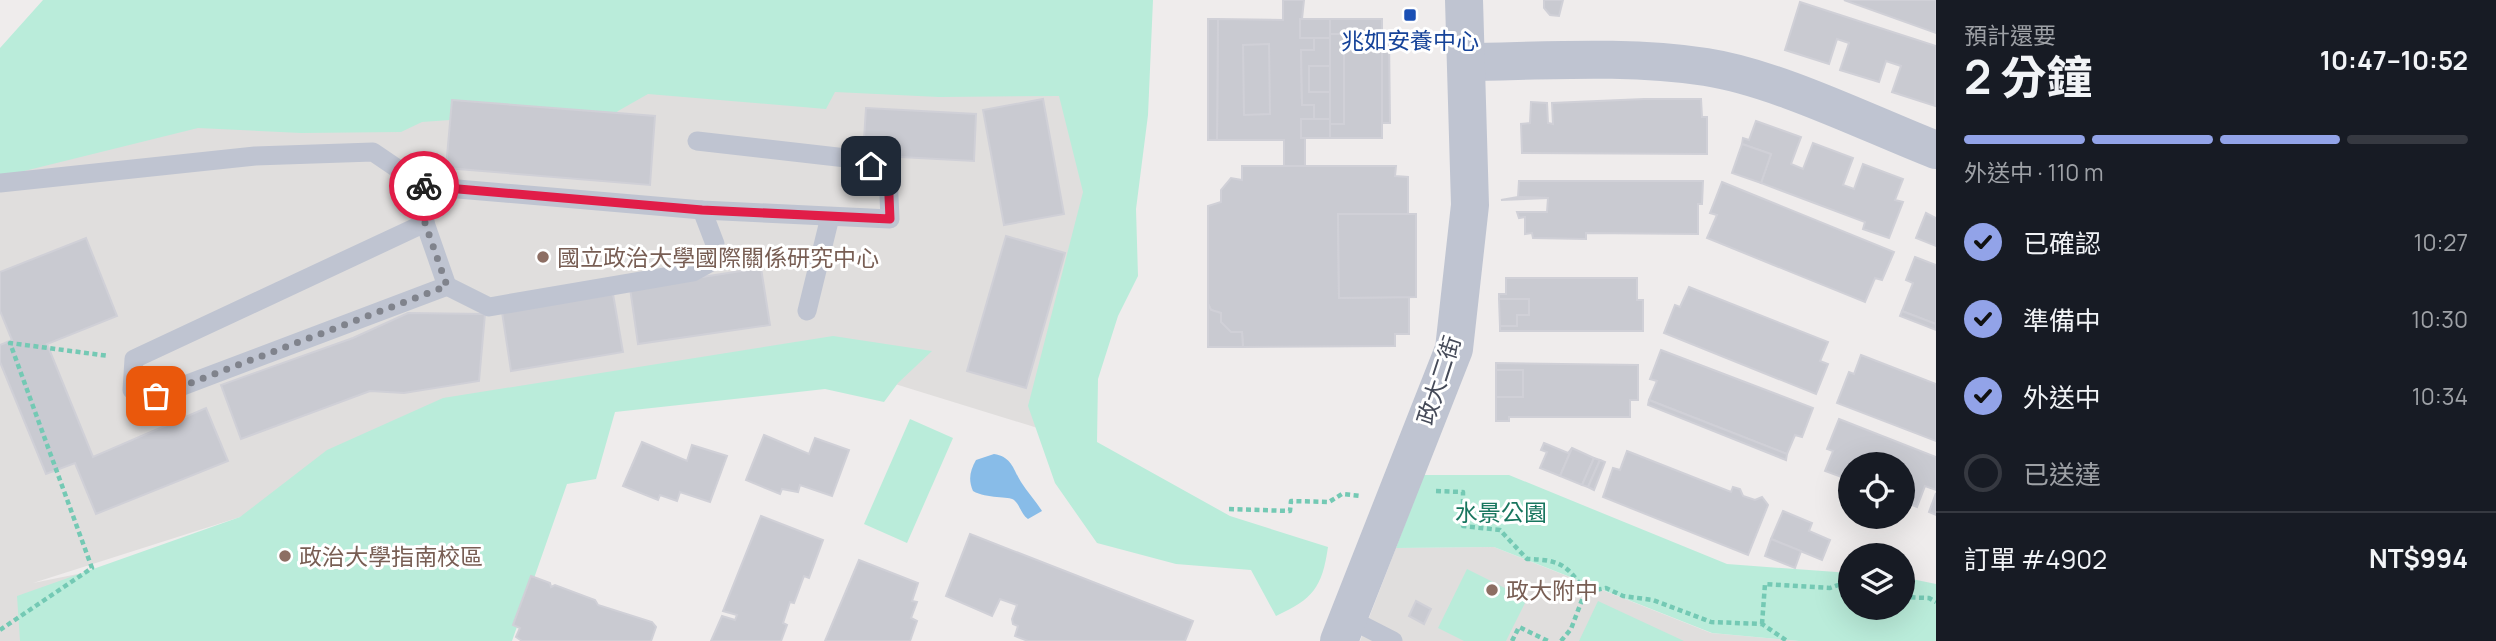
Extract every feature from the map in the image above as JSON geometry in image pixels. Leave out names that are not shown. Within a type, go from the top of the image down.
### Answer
[{"type":"street","name":"政大二街","points":[[1344,630],[1454,349],[1470,205],[1464,0]]},
{"type":"street","points":[[1466,62],[1626,61],[1708,67],[1755,79],[1936,150]]},
{"type":"lane","points":[[0,183],[255,156],[373,152],[423,186],[702,210],[890,219],[888,173],[855,159],[696,141]]},
{"type":"lane","points":[[423,186],[425,223],[447,286],[489,307],[693,272],[715,260],[715,244],[702,210]]},
{"type":"lane","points":[[807,311],[830,217]]},
{"type":"lane","points":[[425,223],[134,359],[132,390],[156,396],[447,286]]},
{"type":"lane","points":[[1344,630],[1393,641]]},
{"type":"path","points":[[0,630],[92,568],[10,343],[134,359]]},
{"type":"path","points":[[1229,509],[1290,511],[1291,500],[1329,502],[1342,494],[1355,496],[1399,491]]},
{"type":"path","points":[[1463,492],[1463,526],[1500,530],[1527,559],[1549,560],[1572,571],[1585,592]]},
{"type":"path","points":[[1762,624],[1765,584],[1830,588],[1838,585]]},
{"type":"path","points":[[1585,592],[1606,588],[1623,597],[1653,600],[1711,622],[1762,624],[1787,641]]},
{"type":"path","points":[[1561,641],[1571,629],[1585,592]]},
{"type":"path","points":[[1915,597],[1929,597],[1936,602]]},
{"type":"path","points":[[1512,641],[1519,627],[1548,641]]},
{"type":"shaded area","name":"國立政治大學國際關係研究中心","points":[[1114,76],[1057,434],[840,367],[632,392],[33,583],[409,507],[398,641],[0,641],[0,146],[364,95]]},
{"type":"shaded area","name":"政大附中","points":[[1494,547],[1711,633],[1799,641],[1360,641],[1396,548]]},
{"type":"green space","points":[[43,0],[1153,0],[1148,115],[1136,209],[1138,276],[1118,316],[1098,379],[1097,442],[1230,516],[1328,547],[1319,582],[1307,598],[1276,616],[1251,570],[1176,564],[1097,543],[1055,483],[1028,406],[1083,192],[1059,96],[939,97],[835,92],[826,109],[648,94],[618,111],[603,126],[492,117],[422,122],[401,132],[301,133],[198,128],[0,177],[0,48]]},
{"type":"green space","points":[[833,336],[932,351],[898,383],[884,402],[825,389],[615,412],[596,479],[567,484],[512,641],[20,641],[17,596],[240,517],[327,450],[443,398]]},
{"type":"green space","points":[[910,419],[953,438],[907,543],[864,524]]},
{"type":"green space","name":"水景公園","points":[[1423,475],[1509,475],[1727,564],[1838,572],[1838,620],[1915,620],[1915,580],[1936,584],[1936,641],[1799,641],[1712,633],[1494,547],[1396,548]]},
{"type":"green space","points":[[1467,569],[1527,599],[1506,641],[1464,641],[1438,628]]},
{"type":"green space","points":[[1598,601],[1684,641],[1579,641]]},
{"type":"water","points":[[994,454],[1005,458],[1014,468],[1023,486],[1042,511],[1028,519],[1014,500],[973,491],[970,475],[976,460]]},
{"type":"building","points":[[1283,0],[1304,0],[1300,38],[1314,38],[1314,50],[1301,50],[1302,105],[1314,105],[1314,119],[1301,119],[1301,138],[1305,138],[1305,166],[1284,166],[1284,140],[1217,140],[1218,19],[1283,20]]},
{"type":"building","points":[[1544,0],[1563,0],[1559,16],[1550,15],[1544,8]]},
{"type":"building","points":[[1844,0],[1936,0],[1936,33]]},
{"type":"building","points":[[1800,2],[1936,46],[1935,106],[1892,92],[1901,66],[1886,61],[1879,82],[1840,70],[1849,43],[1837,39],[1829,64],[1785,50]]},
{"type":"building","points":[[1208,19],[1218,19],[1217,140],[1208,140]]},
{"type":"building","points":[[1300,19],[1330,19],[1330,38],[1300,38]]},
{"type":"building","points":[[1330,19],[1382,19],[1382,138],[1330,138],[1330,124],[1344,124],[1344,34],[1330,34]]},
{"type":"building","points":[[1330,34],[1344,34],[1344,124],[1330,124]]},
{"type":"building","points":[[1382,36],[1389,36],[1390,123],[1382,123]]},
{"type":"building","points":[[1314,38],[1330,38],[1330,66],[1309,66],[1309,92],[1330,92],[1330,119],[1314,119],[1314,105],[1302,105],[1301,50],[1314,50]]},
{"type":"building","points":[[1269,44],[1270,114],[1244,115],[1243,45]]},
{"type":"building","points":[[1309,66],[1330,66],[1330,92],[1309,92]]},
{"type":"building","points":[[1043,99],[1064,214],[1004,225],[983,110]]},
{"type":"building","points":[[1701,99],[1702,117],[1707,117],[1707,154],[1522,153],[1521,124],[1530,123],[1531,102],[1547,103],[1548,123],[1553,124],[1552,103]]},
{"type":"building","points":[[452,100],[655,116],[650,185],[446,168]]},
{"type":"building","points":[[866,108],[976,114],[974,161],[863,155]]},
{"type":"building","points":[[1301,119],[1330,119],[1330,138],[1301,138]]},
{"type":"building","points":[[1756,121],[1801,137],[1791,164],[1803,169],[1813,143],[1853,158],[1843,185],[1854,189],[1863,164],[1903,179],[1895,200],[1903,202],[1889,238],[1863,229],[1865,222],[1761,183],[1771,154],[1742,144],[1743,138],[1749,140]]},
{"type":"building","points":[[1742,144],[1771,154],[1761,183],[1732,173]]},
{"type":"building","points":[[1242,166],[1396,166],[1395,176],[1408,177],[1408,214],[1338,214],[1339,298],[1409,297],[1409,334],[1395,334],[1395,346],[1243,347],[1242,332],[1231,332],[1221,322],[1221,313],[1211,310],[1208,304],[1208,206],[1221,202],[1221,190],[1231,178],[1242,180]]},
{"type":"building","points":[[1519,181],[1703,181],[1702,204],[1698,204],[1698,234],[1586,233],[1586,239],[1533,238],[1532,233],[1525,234],[1525,217],[1519,218],[1517,212],[1547,212],[1548,198],[1518,197]]},
{"type":"building","points":[[1722,182],[1894,252],[1882,280],[1875,278],[1865,302],[1707,238],[1717,215],[1710,213]]},
{"type":"building","points":[[1518,197],[1548,198],[1501,200]]},
{"type":"building","points":[[1926,213],[1936,218],[1936,246],[1916,238]]},
{"type":"building","points":[[1338,214],[1416,214],[1416,297],[1339,298]]},
{"type":"building","points":[[1006,236],[1065,253],[1026,388],[967,371]]},
{"type":"building","points":[[86,238],[117,316],[47,344],[93,457],[206,408],[228,461],[96,514],[75,463],[46,474],[0,362],[0,345],[12,340],[0,311],[0,272]]},
{"type":"building","points":[[1915,257],[1936,265],[1936,324],[1902,311],[1913,283],[1906,280]]},
{"type":"building","points":[[761,268],[770,325],[638,344],[630,288]]},
{"type":"building","points":[[1506,278],[1637,278],[1637,300],[1643,300],[1643,331],[1500,331],[1500,326],[1517,326],[1517,315],[1528,315],[1528,299],[1499,299],[1499,294],[1506,294]]},
{"type":"building","points":[[1689,287],[1828,342],[1820,361],[1828,364],[1816,394],[1664,333],[1675,305],[1680,307]]},
{"type":"building","points":[[613,294],[623,352],[511,371],[502,312]]},
{"type":"building","points":[[1499,299],[1529,299],[1529,315],[1517,315],[1517,326],[1500,326]]},
{"type":"building","points":[[1208,304],[1211,310],[1221,313],[1221,322],[1231,332],[1242,332],[1243,347],[1208,347]]},
{"type":"building","points":[[1902,311],[1936,324],[1936,330],[1900,316]]},
{"type":"building","points":[[408,313],[485,314],[479,381],[404,393],[370,391],[241,439],[221,385],[353,338]]},
{"type":"building","points":[[1661,350],[1813,408],[1802,437],[1795,435],[1787,454],[1649,400],[1657,381],[1650,379]]},
{"type":"building","points":[[1861,355],[1936,384],[1936,441],[1837,403],[1849,372],[1854,374]]},
{"type":"building","points":[[1496,363],[1638,365],[1638,400],[1630,400],[1630,417],[1509,417],[1509,421],[1496,421],[1496,397],[1523,397],[1523,370],[1496,370]]},
{"type":"building","points":[[1496,370],[1523,370],[1523,397],[1496,397]]},
{"type":"building","points":[[1649,400],[1787,454],[1786,460],[1648,405]]},
{"type":"building","points":[[1839,419],[1936,457],[1936,490],[1925,486],[1917,507],[1915,506],[1915,452],[1838,452],[1838,476],[1825,471],[1833,451],[1827,449]]},
{"type":"building","points":[[764,435],[809,454],[815,438],[849,450],[832,496],[800,485],[798,492],[782,489],[780,494],[746,480]]},
{"type":"building","points":[[642,442],[687,461],[692,445],[727,456],[710,502],[680,492],[677,501],[660,495],[658,500],[623,486]]},
{"type":"building","points":[[1544,443],[1568,453],[1572,448],[1560,476],[1540,468],[1547,452],[1541,450]]},
{"type":"building","points":[[1572,448],[1594,458],[1582,485],[1560,476]]},
{"type":"building","points":[[1627,451],[1731,492],[1733,487],[1740,489],[1743,496],[1755,500],[1762,497],[1768,505],[1748,555],[1603,497],[1613,468],[1620,470]]},
{"type":"building","points":[[1594,458],[1600,460],[1588,487],[1582,485]]},
{"type":"building","points":[[1600,460],[1605,462],[1594,490],[1588,487]]},
{"type":"building","points":[[1936,493],[1936,515],[1929,512]]},
{"type":"building","points":[[1783,511],[1812,523],[1809,531],[1830,540],[1822,560],[1771,539]]},
{"type":"building","points":[[761,516],[823,540],[809,578],[804,576],[794,603],[790,602],[783,623],[787,625],[781,641],[711,641],[722,616],[735,620],[737,615],[723,611]]},
{"type":"building","points":[[970,534],[1193,621],[1185,641],[1028,641],[1015,636],[1018,626],[1013,624],[1012,619],[1017,605],[1000,599],[992,616],[946,596]]},
{"type":"building","points":[[1771,539],[1801,551],[1795,568],[1765,556]]},
{"type":"building","points":[[859,560],[918,583],[912,601],[917,602],[911,618],[917,621],[910,641],[825,641]]},
{"type":"building","points":[[531,576],[550,583],[551,587],[555,585],[595,600],[598,605],[652,622],[656,627],[651,641],[522,641],[516,637],[520,628],[513,625]]},
{"type":"building","points":[[1416,601],[1431,609],[1424,624],[1409,616]]},
{"type":"way so far","points":[[156,396],[447,286],[425,223],[424,186]]},
{"type":"place","name":"兆如安養中心","points":[[1410,15]]},
{"type":"place","name":"國立政治大學國際關係研究中心","points":[[543,257]]},
{"type":"place","name":"政治大學指南校區","points":[[285,556]]},
{"type":"place","name":"政大附中","points":[[1492,590]]},
{"type":"route","points":[[424,186],[702,210],[890,219],[888,173],[871,166]]}]
